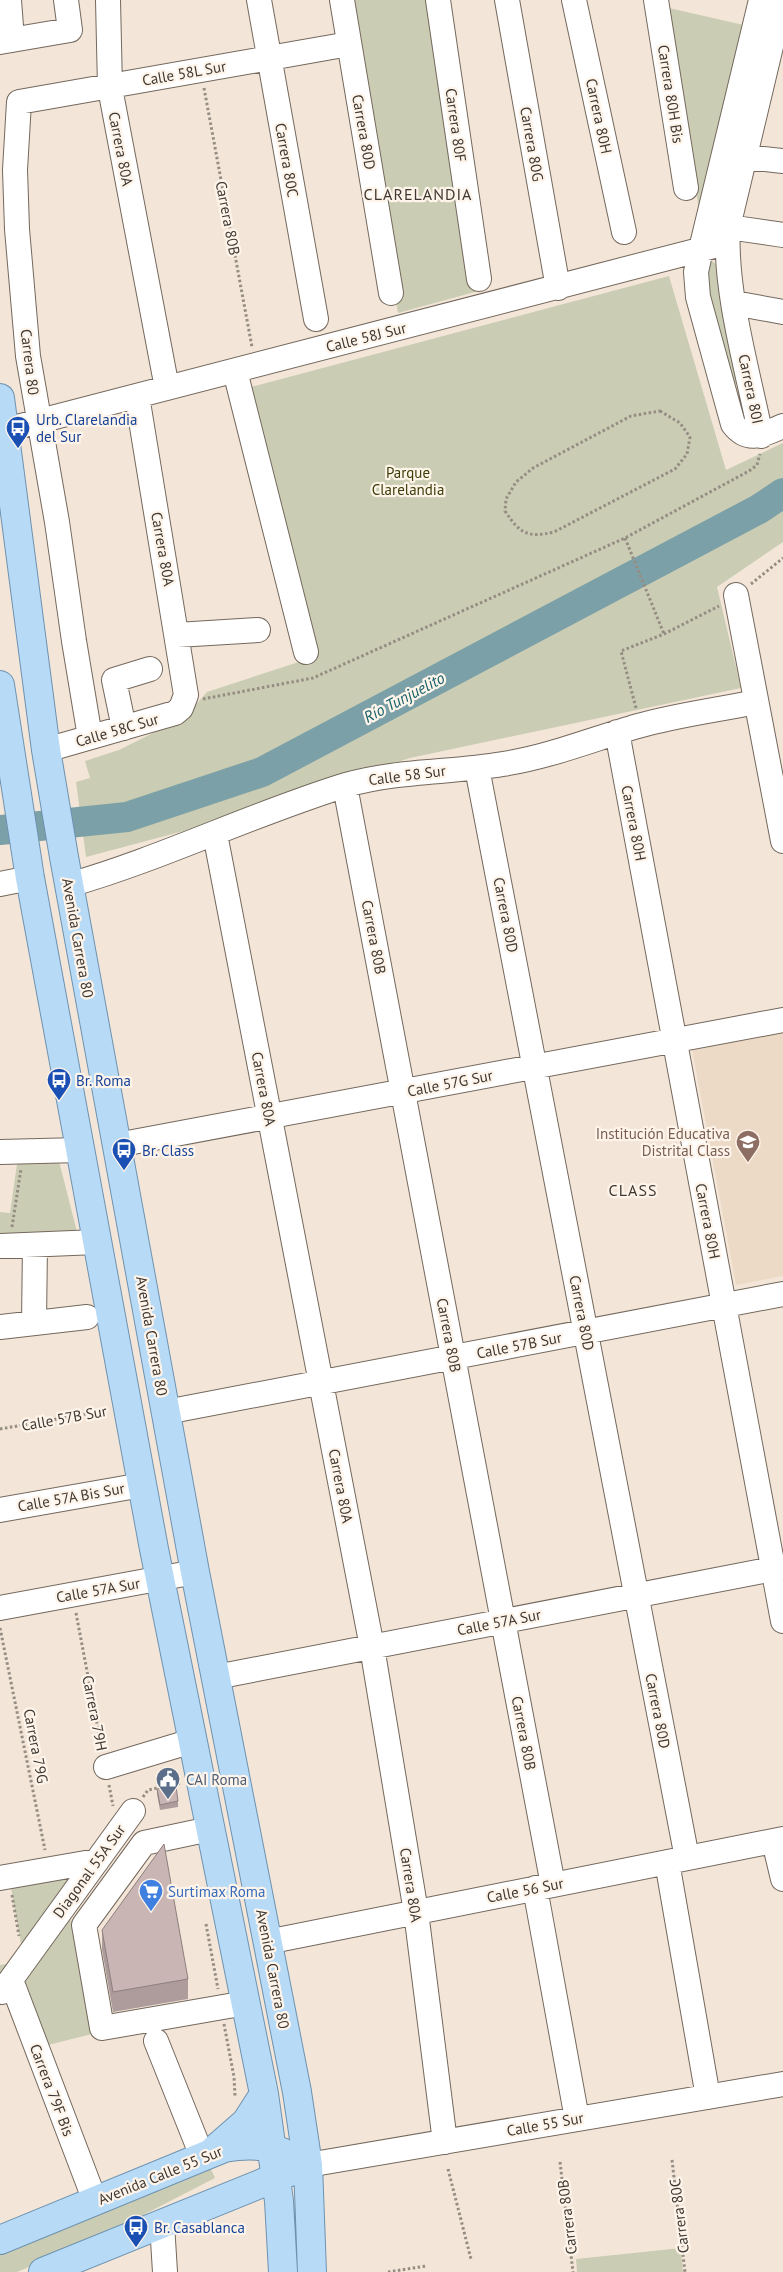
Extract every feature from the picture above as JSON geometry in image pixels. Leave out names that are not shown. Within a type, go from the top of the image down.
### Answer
[{"type":"main road","name":"Avenida Carrera 80","points":[[0,398],[46,750],[69,886],[195,1572],[296,2092],[308,2165],[312,2272]]},
{"type":"main road","points":[[0,685],[4,732],[16,788],[29,871],[159,1578],[264,2094],[273,2147],[284,2272]]},
{"type":"main road","points":[[206,2154],[234,2134],[246,2122],[264,2094]]},
{"type":"main road","name":"Avenida Calle 55 Sur","points":[[0,2240],[206,2154],[238,2146],[273,2147],[308,2165]]},
{"type":"main road","points":[[43,2272],[308,2165]]},
{"type":"street","points":[[9,0],[6,41],[70,30],[66,0]]},
{"type":"street","name":"Carrera 80A","points":[[108,0],[110,88],[167,388]]},
{"type":"street","name":"Carrera 80C","points":[[259,0],[316,319]]},
{"type":"street","name":"Carrera 80D","points":[[342,0],[391,293]]},
{"type":"street","name":"Carrera 80F","points":[[438,0],[479,279]]},
{"type":"street","name":"Carrera 80G","points":[[507,0],[558,288]]},
{"type":"street","name":"Carrera 80H","points":[[574,0],[624,232]]},
{"type":"street","name":"Carrera 80H Bis","points":[[656,0],[686,188]]},
{"type":"street","name":"Carrera 80I","points":[[761,0],[696,272],[699,306],[733,424],[739,432],[745,435],[761,436],[734,303],[727,235],[745,157],[772,85],[782,0]]},
{"type":"street","name":"Calle 58L Sur","points":[[19,102],[110,88],[349,44]]},
{"type":"street","name":"Carrera 80","points":[[19,102],[15,170],[17,229],[28,356],[57,522],[90,737]]},
{"type":"street","points":[[745,157],[783,161]]},
{"type":"street","name":"Calle 58J Sur","points":[[5,430],[558,288],[701,249],[727,235],[783,235]]},
{"type":"street","points":[[734,303],[783,312]]},
{"type":"street","points":[[245,368],[306,652]]},
{"type":"street","name":"Carrera 80A","points":[[137,396],[186,688],[184,702]]},
{"type":"street","points":[[761,436],[783,426]]},
{"type":"street","points":[[736,595],[756,702],[775,752],[783,841]]},
{"type":"street","points":[[177,636],[258,630]]},
{"type":"street","points":[[124,728],[114,680],[150,670]]},
{"type":"street","name":"Calle 58C Sur","points":[[46,750],[175,713],[184,702]]},
{"type":"street","name":"Calle 58 Sur","points":[[69,886],[215,834],[266,813],[345,786],[398,773],[477,768],[504,764],[553,753],[640,725],[756,702]]},
{"type":"street","name":"Carrera 80H","points":[[617,732],[724,1306],[778,1568],[783,1621]]},
{"type":"street","name":"Carrera 80D","points":[[477,768],[636,1596],[677,1860],[708,2097]]},
{"type":"street","name":"Carrera 80B","points":[[345,786],[503,1621],[544,1886],[577,2119]]},
{"type":"street","name":"Carrera 80A","points":[[215,834],[372,1647],[416,1912],[445,2142]]},
{"type":"street","points":[[0,884],[29,871]]},
{"type":"street","name":"Calle 57G Sur","points":[[117,1145],[783,1020]]},
{"type":"street","points":[[0,1152],[80,1150]]},
{"type":"street","points":[[4,1246],[97,1242]]},
{"type":"street","points":[[34,1323],[35,1245]]},
{"type":"street","name":"Calle 57B Sur","points":[[166,1412],[783,1294]]},
{"type":"street","points":[[0,1327],[88,1317]]},
{"type":"street","name":"Calle 57A Bis Sur","points":[[0,1510],[142,1485]]},
{"type":"street","name":"Calle 57A Sur","points":[[216,1677],[778,1568]]},
{"type":"street","name":"Calle 57A Sur","points":[[0,1608],[195,1572]]},
{"type":"street","points":[[106,1767],[192,1741]]},
{"type":"street","name":"Diagonal 55A Sur","points":[[12,1979],[133,1811]]},
{"type":"street","points":[[210,1829],[144,1843],[84,1925],[102,2028],[246,2002]]},
{"type":"street","points":[[778,1840],[783,1879]]},
{"type":"street","name":"Calle 56 Sur","points":[[267,1942],[778,1840]]},
{"type":"street","points":[[4,1877],[97,1861]]},
{"type":"street","name":"Carrera 79F Bis","points":[[12,1979],[95,2201]]},
{"type":"street","points":[[156,2041],[206,2154]]},
{"type":"street","name":"Calle 55 Sur","points":[[308,2165],[783,2084]]},
{"type":"street","points":[[162,2224],[165,2272]]},
{"type":"path","name":"Carrera 80B","points":[[200,70],[245,368]]},
{"type":"path","points":[[660,411],[680,423],[690,437],[687,454],[676,469],[554,532],[540,535],[527,534],[516,528],[505,511],[506,499],[516,482],[533,468],[631,416],[660,411]]},
{"type":"path","points":[[184,702],[313,678],[625,538],[757,465],[761,436]]},
{"type":"path","points":[[625,538],[664,634]]},
{"type":"path","points":[[640,725],[621,651],[664,634],[720,606],[783,558]]},
{"type":"path","points":[[4,1246],[24,1152]]},
{"type":"path","name":"Calle 57B Sur","points":[[0,1429],[127,1407]]},
{"type":"path","name":"Carrera 79H","points":[[73,1594],[118,1831]]},
{"type":"path","name":"Carrera 79G","points":[[0,1628],[49,1869]]},
{"type":"path","name":"Diagonal 55A Sur","points":[[133,1811],[148,1790],[200,1779]]},
{"type":"path","points":[[4,1877],[12,1979]]},
{"type":"path","name":"Carrera 80C","points":[[672,2160],[685,2272]]},
{"type":"path","name":"Carrera 80B","points":[[560,2162],[573,2272]]},
{"type":"path","points":[[448,2169],[471,2259]]},
{"type":"path","points":[[388,2272],[426,2266]]},
{"type":"shaded area","name":"Institución Educativa Distrital Class","points":[[783,1032],[783,1276],[736,1285],[692,1049]]},
{"type":"green space","points":[[344,0],[429,0],[475,292],[398,313]]},
{"type":"green space","points":[[669,8],[748,26],[701,224]]},
{"type":"green space","points":[[712,261],[717,265],[737,382],[733,387],[713,329],[706,267]]},
{"type":"green space","name":"Parque Clarelandia","points":[[669,276],[726,470],[783,443],[783,542],[717,587],[741,688],[410,758],[340,780],[266,809],[86,857],[76,782],[90,778],[85,761],[119,750],[165,727],[192,709],[207,692],[317,656],[247,388]]},
{"type":"green space","points":[[18,1157],[58,1157],[78,1236],[0,1239],[0,1212],[10,1213]]},
{"type":"green space","points":[[84,1868],[66,1895],[92,2034],[36,2048],[11,1980],[0,1995],[0,1965],[24,1961],[10,1882]]},
{"type":"green space","points":[[210,2167],[215,2178],[104,2235],[17,2272],[0,2272],[0,2252]]},
{"type":"green space","points":[[681,2248],[683,2272],[577,2272],[576,2259]]},
{"type":"building","name":"CAI Roma","points":[[176,1786],[178,1801],[160,1805],[157,1789]]},
{"type":"building","name":"Surtimax Roma","points":[[164,1844],[188,1979],[113,1992],[102,1930]]},
{"type":"waterway","name":"Río Tunjuelito","points":[[0,830],[127,817],[262,772],[759,509],[783,493]]},
{"type":"place","name":"Urb. Clarelandia del Sur","points":[[18,449]]},
{"type":"place","name":"Br. Roma","points":[[59,1101]]},
{"type":"place","name":"Institución Educativa Distrital Class","points":[[748,1163]]},
{"type":"place","name":"Br. Class","points":[[124,1171]]},
{"type":"place","name":"CAI Roma","points":[[168,1800]]},
{"type":"place","name":"Surtimax Roma","points":[[151,1912]]},
{"type":"place","name":"Br. Casablanca","points":[[136,2248]]},
{"type":"district","name":"CLARELANDIA","points":[[418,194]]},
{"type":"district","name":"CLASS","points":[[633,1190]]}]
